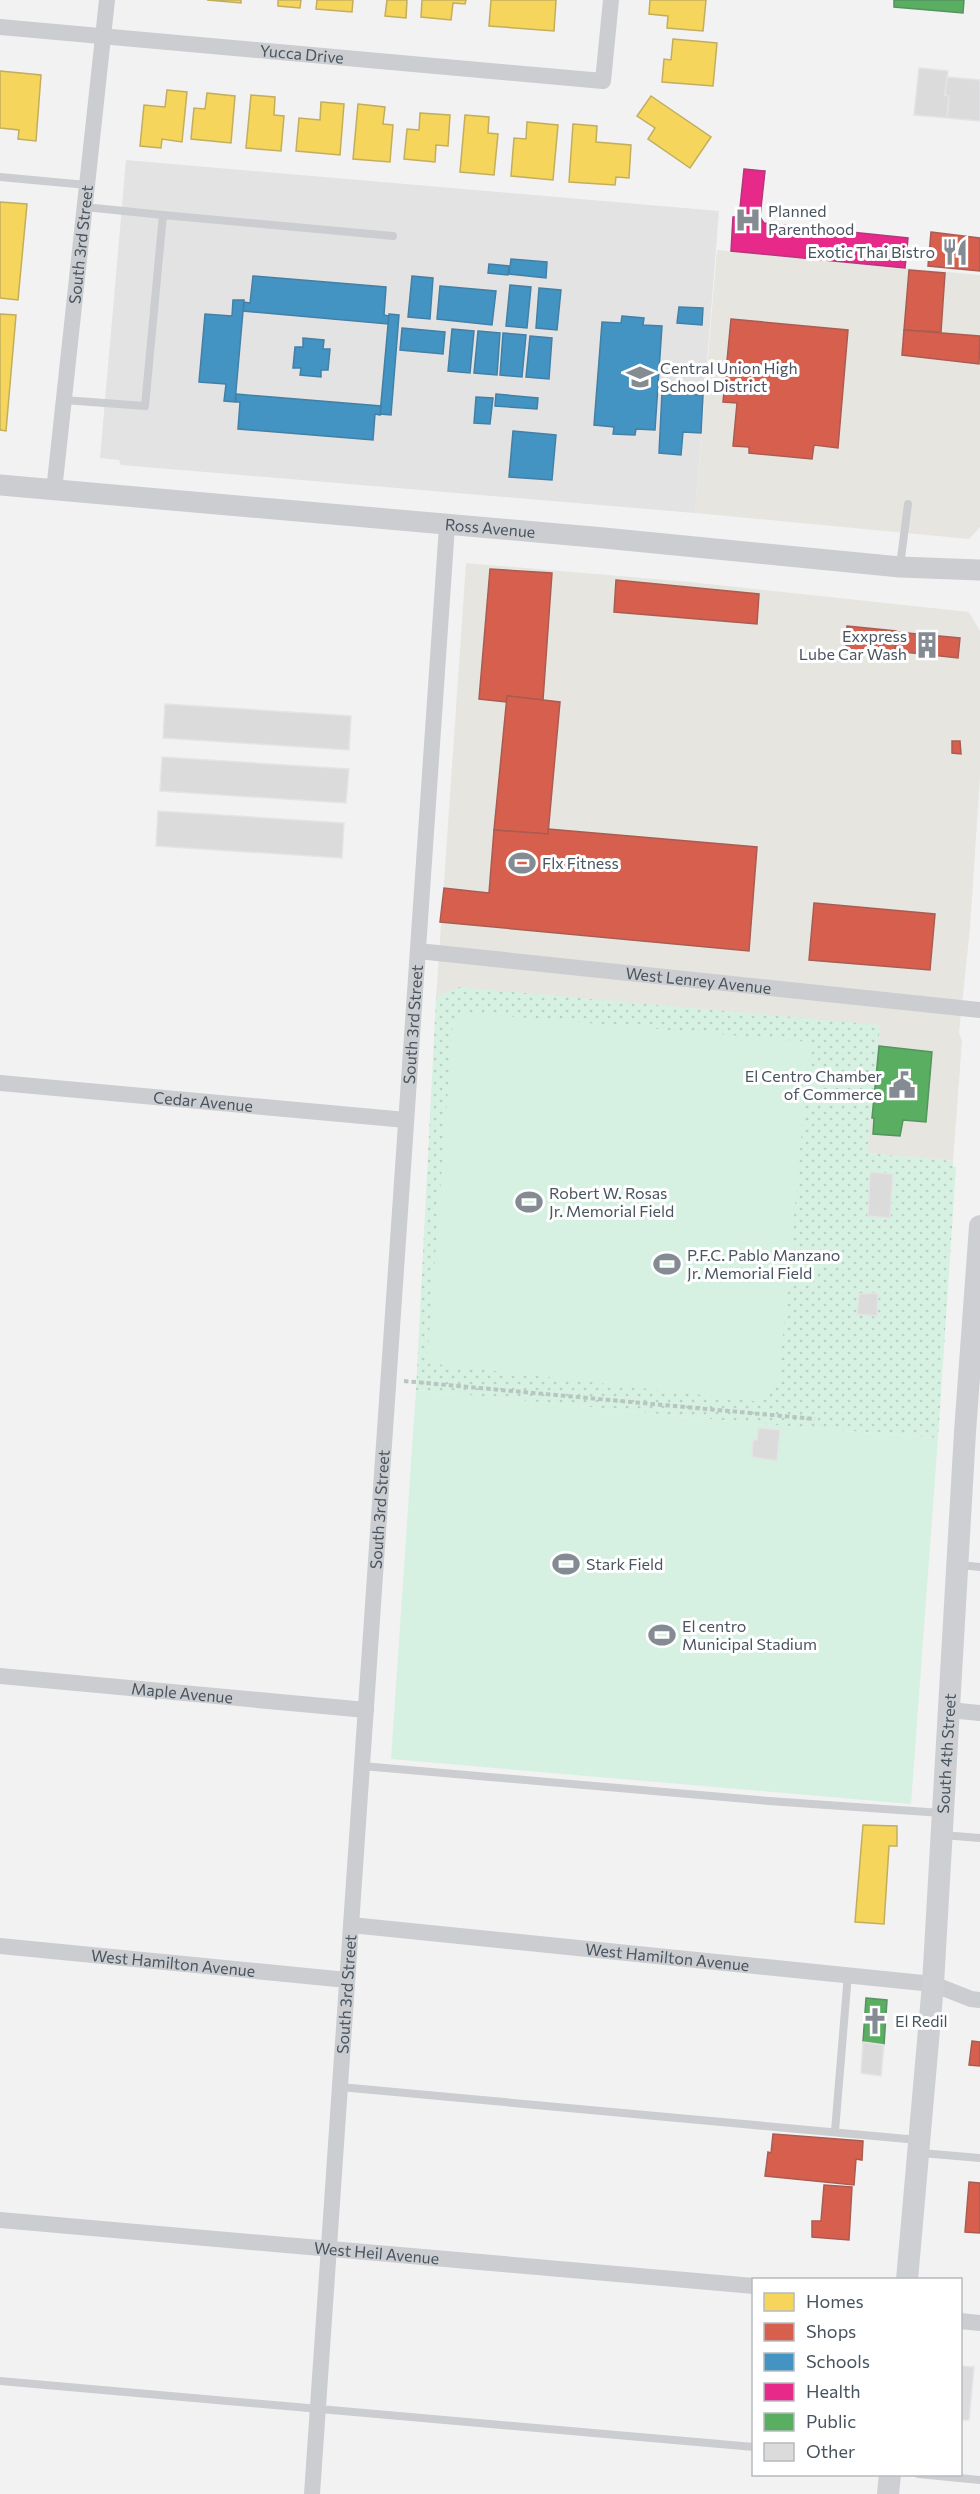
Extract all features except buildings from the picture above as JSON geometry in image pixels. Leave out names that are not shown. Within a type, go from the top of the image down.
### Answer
[{"type":"main road","name":"South 4th Street","points":[[907,2278],[933,1984],[949,1710],[969,1566],[980,1233]]},
{"type":"main road","points":[[888,2494],[890,2476]]},
{"type":"street","name":"South 3rd Street","points":[[54,491],[107,0]]},
{"type":"street","name":"Yucca Drive","points":[[0,27],[603,81],[611,0]]},
{"type":"street","name":"Ross Avenue","points":[[0,485],[625,540],[900,567],[980,570]]},
{"type":"street","name":"South 3rd Street","points":[[312,2494],[447,526]]},
{"type":"street","name":"West Lenrey Avenue","points":[[418,951],[980,1010]]},
{"type":"street","name":"Cedar Avenue","points":[[0,1083],[406,1120]]},
{"type":"street","name":"Maple Avenue","points":[[0,1676],[366,1710]]},
{"type":"street","points":[[949,1710],[980,1713]]},
{"type":"street","name":"West Hamilton Avenue","points":[[351,1925],[933,1984],[971,1999],[980,2000]]},
{"type":"street","name":"West Hamilton Avenue","points":[[0,1946],[347,1980]]},
{"type":"street","name":"West Heil Avenue","points":[[0,2220],[752,2286]]},
{"type":"street","points":[[962,2321],[980,2323]]},
{"type":"lane","points":[[0,177],[88,185]]},
{"type":"lane","points":[[85,207],[393,236]]},
{"type":"lane","points":[[64,400],[145,406],[163,215]]},
{"type":"lane","points":[[900,567],[908,504]]},
{"type":"lane","points":[[362,1766],[769,1801],[942,1824],[980,1838]]},
{"type":"lane","points":[[835,2132],[848,1974]]},
{"type":"lane","points":[[340,2086],[835,2132],[980,2158]]},
{"type":"lane","points":[[0,2381],[318,2411],[752,2447]]},
{"type":"lane","points":[[930,2476],[980,2480]]},
{"type":"path","points":[[388,1380],[815,1419]]},
{"type":"shaded area","points":[[126,160],[719,211],[695,513],[121,465],[119,460],[100,458]]},
{"type":"shaded area","points":[[717,250],[980,275],[980,527],[969,539],[695,513]]},
{"type":"shaded area","points":[[466,563],[690,582],[969,612],[980,631],[980,776],[970,928],[959,1033],[962,1041],[953,1161],[867,1153],[879,1026],[436,998]]},
{"type":"green space","points":[[458,987],[880,1025],[867,1153],[953,1161],[953,1167],[956,1167],[938,1438],[759,1424],[416,1390],[436,998]]},
{"type":"green space","points":[[471,1013],[810,1042],[779,1379],[762,1402],[427,1363],[453,1022]]},
{"type":"green space","name":"El centro Municipal Stadium","points":[[416,1390],[759,1424],[938,1438],[911,1804],[391,1759]]},
{"type":"place","name":"Planned Parenthood","points":[[748,220]]},
{"type":"place","name":"Exotic Thai Bistro","points":[[955,252]]},
{"type":"place","name":"Central Union High School District","points":[[640,377]]},
{"type":"place","name":"Exxpress Lube Car Wash","points":[[927,645]]},
{"type":"place","name":"Flx Fitness","points":[[522,863]]},
{"type":"place","name":"El Centro Chamber of Commerce","points":[[902,1085]]},
{"type":"place","name":"Robert W. Rosas Jr. Memorial Field","points":[[529,1202]]},
{"type":"place","name":"P.F.C. Pablo Manzano Jr. Memorial Field","points":[[667,1264]]},
{"type":"place","name":"Stark Field","points":[[566,1564]]},
{"type":"place","name":"El centro Municipal Stadium","points":[[662,1635]]},
{"type":"place","name":"El Redil","points":[[875,2021]]}]
